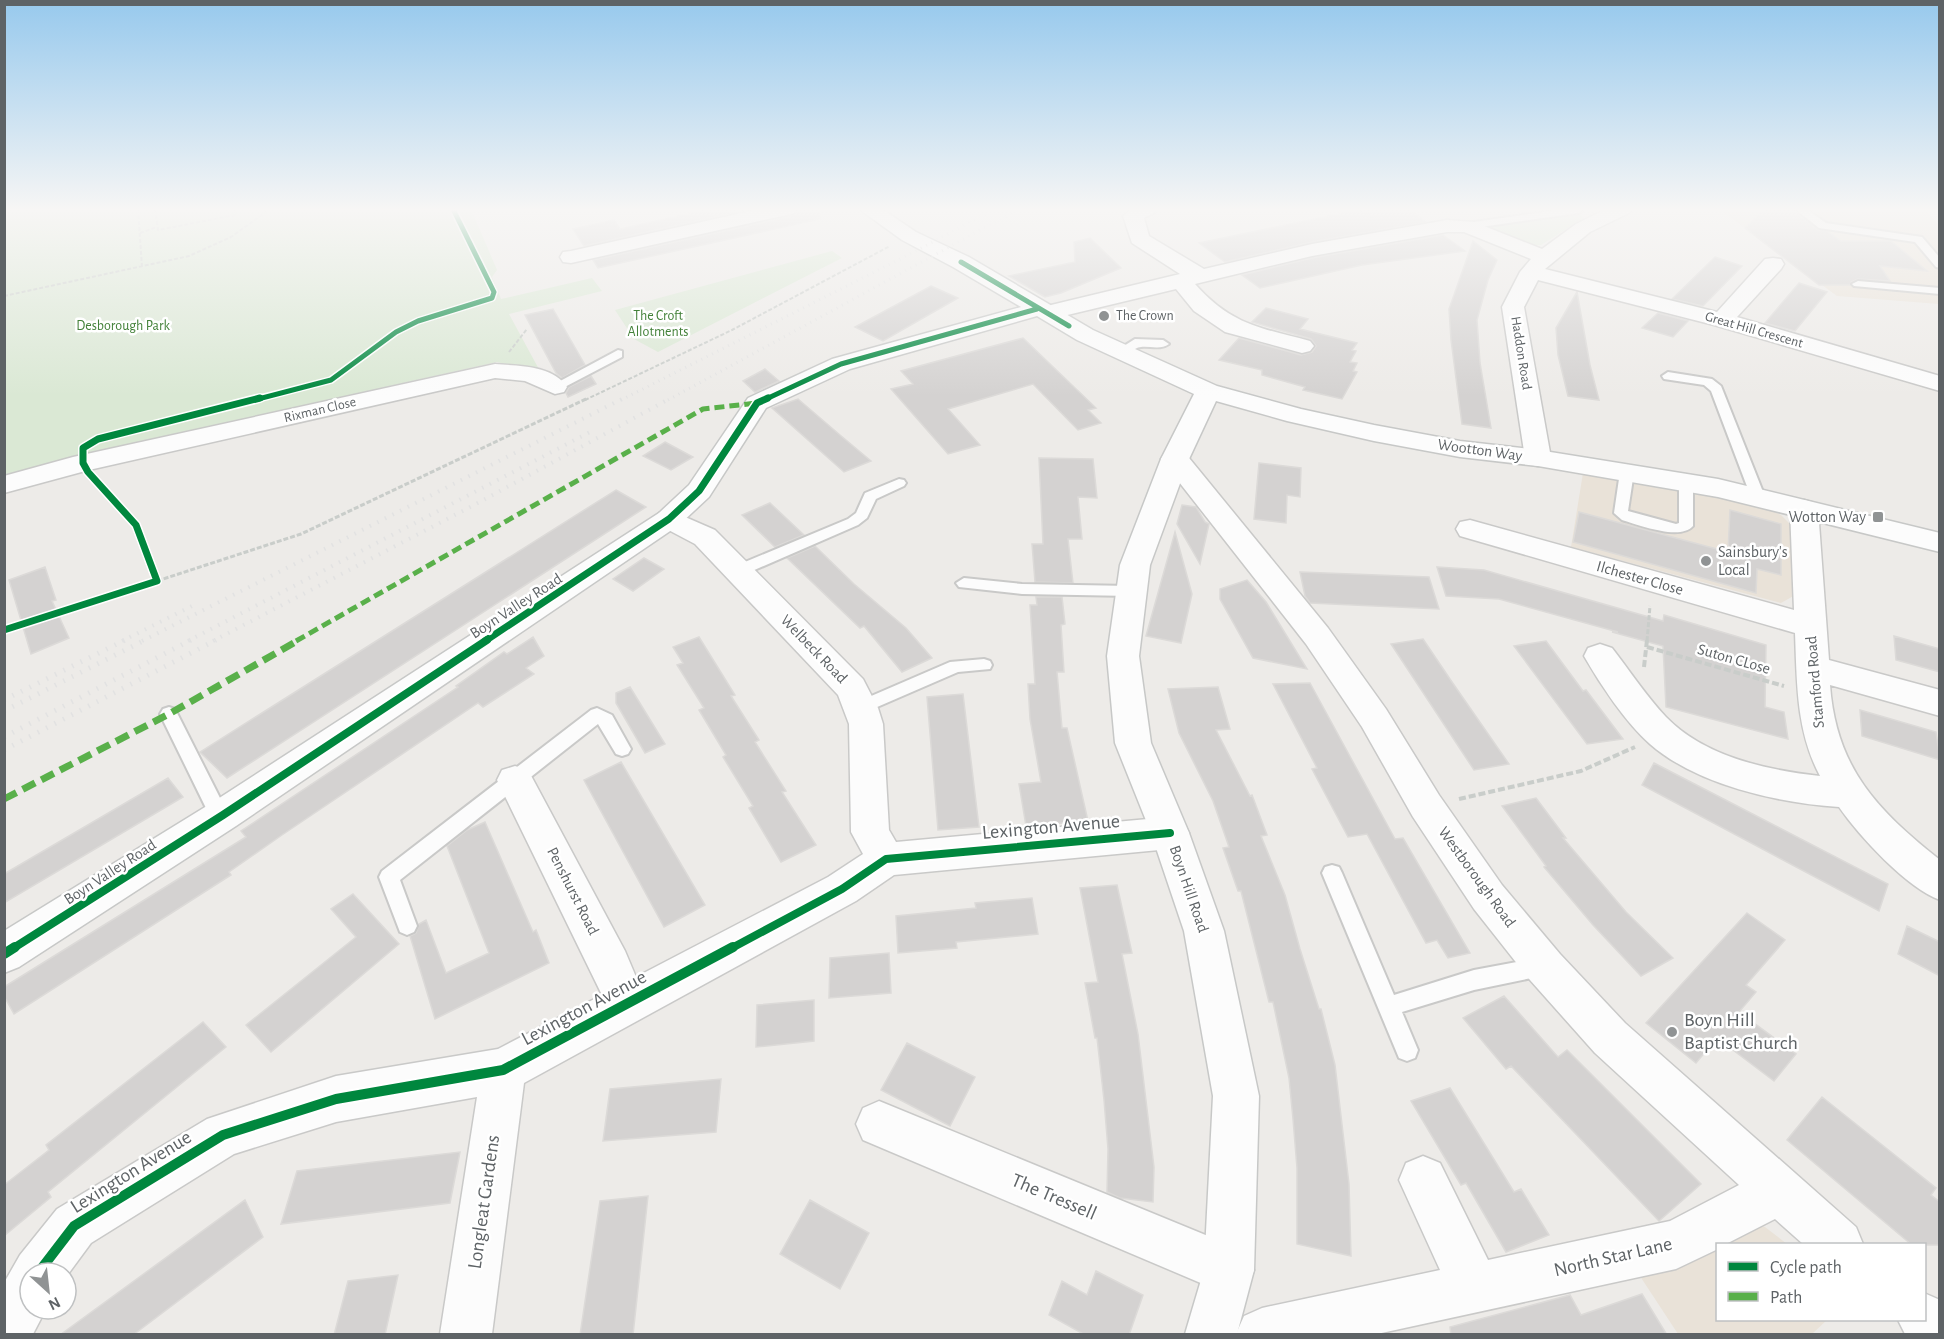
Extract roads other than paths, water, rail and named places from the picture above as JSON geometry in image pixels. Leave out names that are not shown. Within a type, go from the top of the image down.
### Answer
[{"type":"street","name":"Wootton Way","points":[[979,271],[1048,309],[1085,335],[1208,391],[1296,416],[1460,449],[1538,458],[1627,479],[1686,489],[1758,497],[1940,543]]},
{"type":"street","points":[[1181,271],[1189,278],[1203,306],[1233,327],[1302,346]]},
{"type":"street","name":"Boyn Valley Road","points":[[4,954],[223,815],[669,519],[699,491],[757,403],[840,364],[1048,309],[1217,271]]},
{"type":"street","name":"Haddon Road","points":[[1534,271],[1513,307],[1538,458]]},
{"type":"street","name":"Great Hill Crescent","points":[[1563,271],[1940,384]]},
{"type":"street","points":[[1722,320],[1766,271]]},
{"type":"street","name":"Rixman Close","points":[[4,485],[83,463],[495,371],[530,374],[555,387]]},
{"type":"street","name":"Boyn Hill Road","points":[[1208,391],[1175,459],[1135,565],[1122,656],[1133,743],[1170,833],[1204,931],[1236,1096],[1229,1270],[1211,1335]]},
{"type":"street","name":"Westborough Road","points":[[1175,459],[1317,636],[1374,718],[1426,806],[1488,897],[1545,967],[1610,1038],[1837,1243]]},
{"type":"street","name":"Stamford Road","points":[[1804,509],[1813,681],[1817,723],[1823,745],[1850,793],[1889,839],[1940,883]]},
{"type":"street","name":"Welbeck Road","points":[[669,519],[705,537],[851,688],[866,724],[870,832],[886,859]]},
{"type":"street","name":"Ilchester Close","points":[[1470,529],[1810,626]]},
{"type":"street","points":[[1600,656],[1663,734],[1698,756],[1743,776],[1817,792],[1850,793]]},
{"type":"street","points":[[1813,681],[1940,703]]},
{"type":"street","name":"Penshurst Road","points":[[515,780],[610,964],[627,1004]]},
{"type":"street","name":"Lexington Avenue","points":[[47,1261],[74,1226],[223,1135],[336,1099],[503,1070],[842,889],[886,859],[1170,833]]},
{"type":"street","name":"Longleat Gardens","points":[[465,1335],[503,1070]]},
{"type":"street","name":"The Tressell","points":[[879,1124],[1229,1270]]},
{"type":"street","points":[[1423,1180],[1475,1288]]},
{"type":"street","name":"North Star Lane","points":[[1262,1335],[1676,1244],[1778,1191]]},
{"type":"street","points":[[1926,1321],[1940,1333]]},
{"type":"lane","points":[[1858,284],[1940,291]]},
{"type":"lane","points":[[1123,352],[1135,343],[1162,344]]},
{"type":"lane","points":[[555,387],[618,354]]},
{"type":"lane","points":[[1668,376],[1708,382],[1717,389],[1758,497]]},
{"type":"lane","points":[[1627,479],[1621,513],[1627,517],[1677,530],[1686,526],[1686,489]]},
{"type":"lane","points":[[738,571],[853,522],[862,515],[870,496],[899,483]]},
{"type":"lane","points":[[964,583],[1022,589],[1131,591]]},
{"type":"lane","points":[[861,708],[956,666],[984,665]]},
{"type":"lane","points":[[169,714],[213,803],[223,815]]},
{"type":"lane","points":[[407,926],[389,877],[597,714],[606,720],[622,749]]},
{"type":"lane","points":[[1332,873],[1407,1050]]},
{"type":"lane","points":[[1390,1006],[1474,980],[1545,967]]},
{"type":"railway","points":[[621,400],[875,271]]},
{"type":"railway","points":[[668,400],[904,271]]},
{"type":"railway","points":[[142,641],[624,398]]},
{"type":"railway","points":[[213,641],[476,504],[671,398]]},
{"type":"railway","points":[[188,641],[590,432]]},
{"type":"railway","points":[[122,641],[198,603]]},
{"type":"railway","points":[[4,700],[125,640]]},
{"type":"railway","points":[[4,711],[145,640]]},
{"type":"railway","points":[[4,737],[191,640]]},
{"type":"railway","points":[[4,750],[216,640]]},
{"type":"place","name":"The Crown","points":[[1104,316]]},
{"type":"place","name":"Wotton Way","points":[[1878,517]]},
{"type":"place","name":"Sainsbury's Local","points":[[1706,561]]},
{"type":"place","name":"Boyn Hill Baptist Church","points":[[1672,1032]]},
{"type":"park label","name":"The Croft Allotments","points":[[658,324]]},
{"type":"park label","name":"Desborough Park","points":[[123,326]]}]
